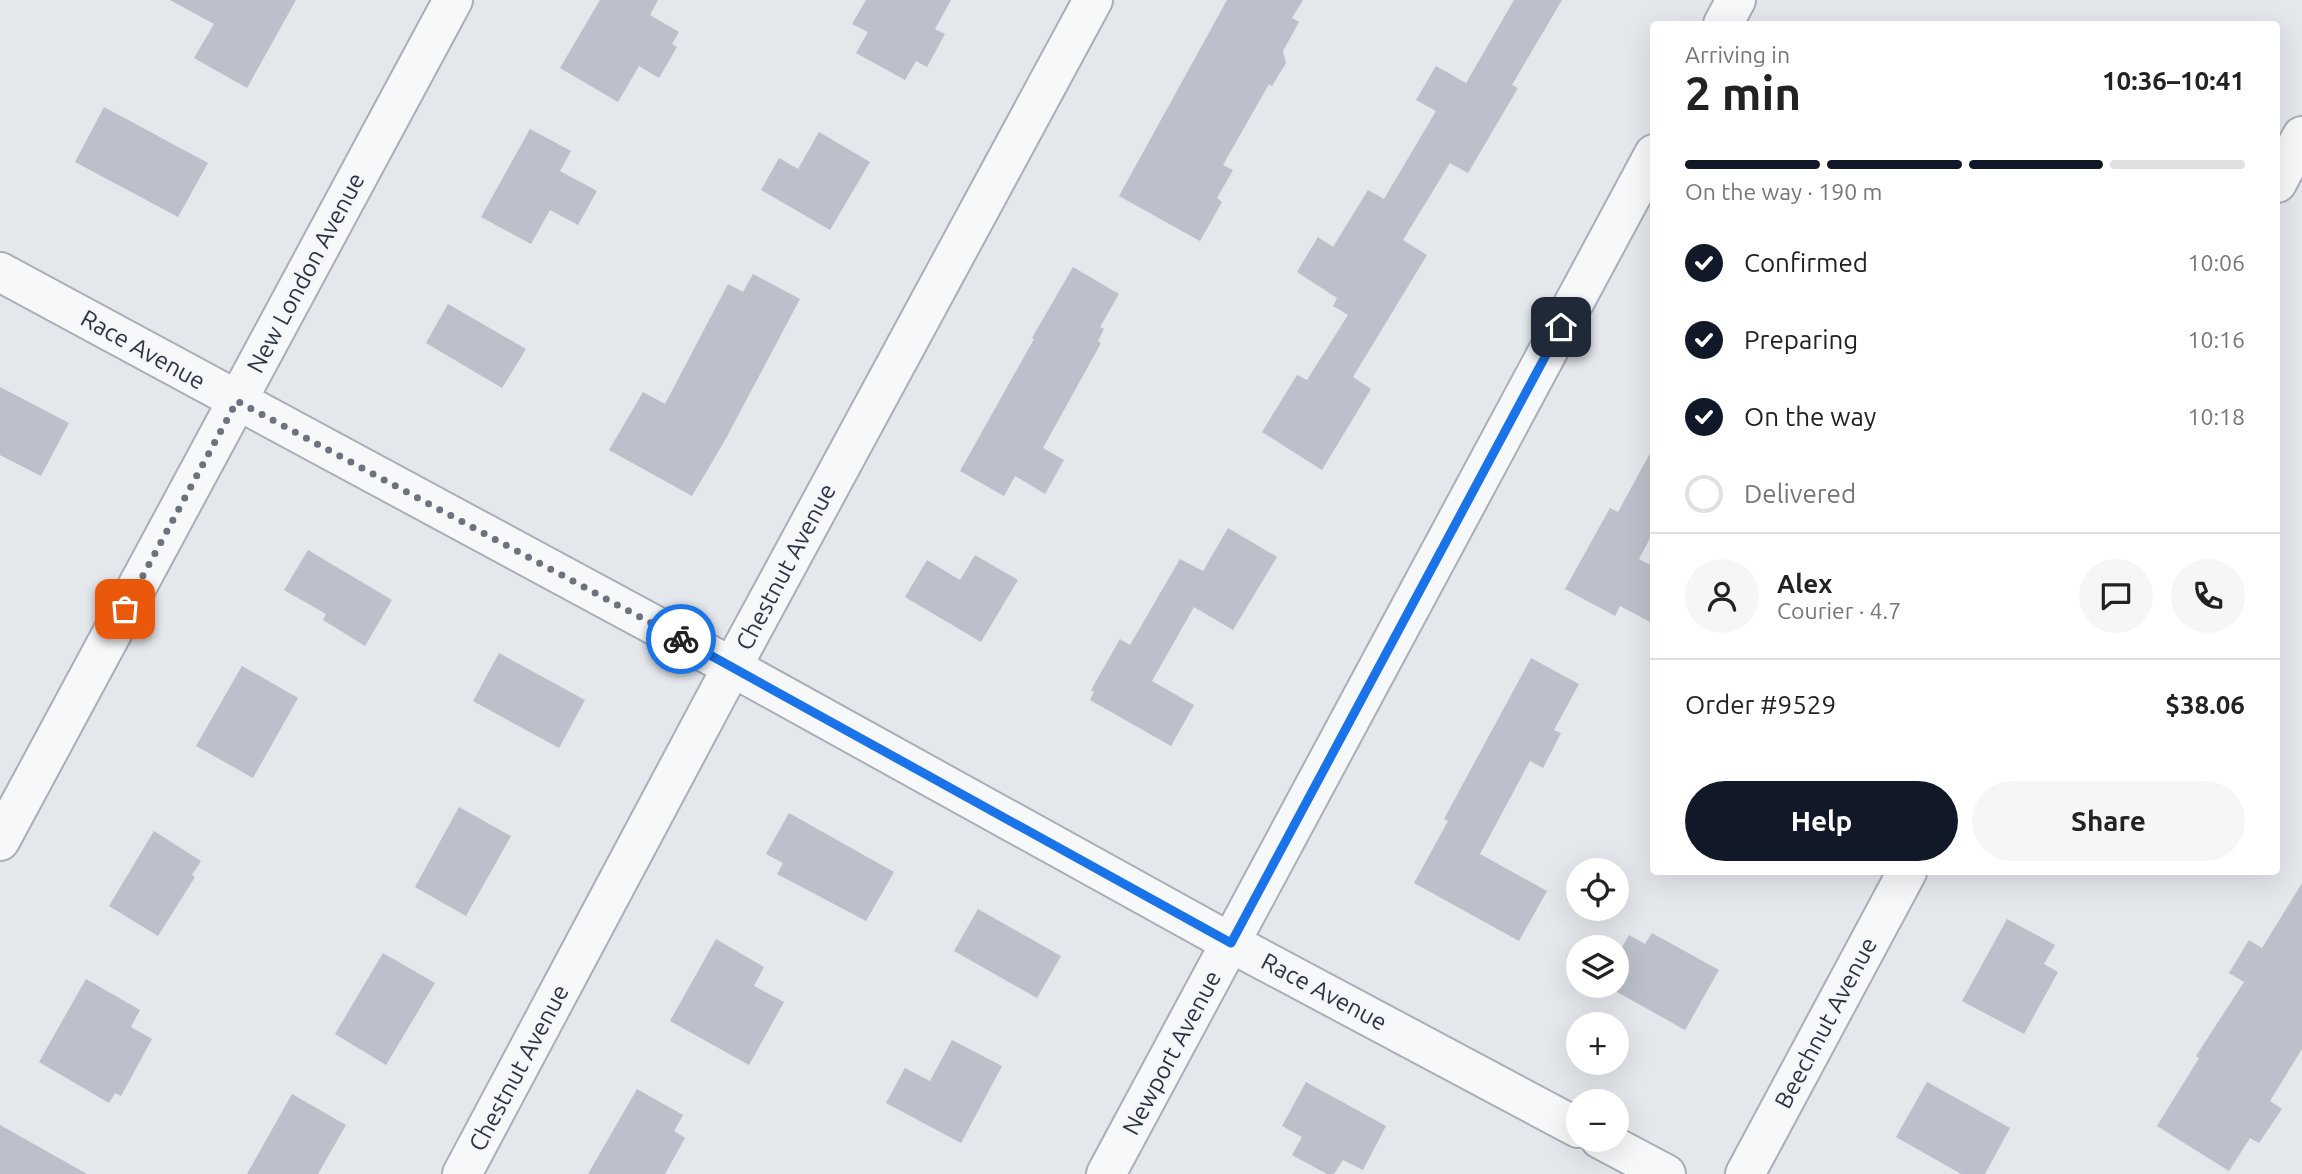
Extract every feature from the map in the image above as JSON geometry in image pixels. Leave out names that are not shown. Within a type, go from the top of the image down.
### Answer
[{"type":"street","name":"New London Avenue","points":[[0,841],[453,0]]},
{"type":"street","name":"Chestnut Avenue","points":[[462,1174],[732,667],[1093,0]]},
{"type":"street","points":[[1725,21],[1736,0]]},
{"type":"street","points":[[2280,177],[2302,136]]},
{"type":"street","name":"Newport Avenue","points":[[1106,1174],[1650,161]]},
{"type":"street","name":"Race Avenue","points":[[0,272],[732,667],[1231,943],[1566,1122]]},
{"type":"street","name":"Beechnut Avenue","points":[[1745,1174],[1905,875]]},
{"type":"street","points":[[1625,1152],[1666,1174]]},
{"type":"building","points":[[170,0],[296,0],[247,88],[194,58],[214,24]]},
{"type":"building","points":[[600,0],[658,0],[650,15],[679,32],[672,44],[677,47],[659,78],[639,66],[618,102],[560,68]]},
{"type":"building","points":[[866,0],[951,0],[935,29],[945,34],[927,67],[916,61],[905,80],[856,53],[868,32],[852,24]]},
{"type":"building","points":[[1227,0],[1303,0],[1292,18],[1299,22],[1283,51],[1286,63],[1272,86],[1269,84],[1223,165],[1233,170],[1217,198],[1222,202],[1200,241],[1119,196]]},
{"type":"building","points":[[1514,0],[1562,0],[1512,85],[1518,88],[1468,173],[1450,163],[1403,240],[1427,255],[1353,377],[1371,389],[1322,470],[1262,432],[1297,375],[1307,380],[1348,315],[1333,306],[1337,298],[1297,272],[1318,237],[1333,247],[1368,190],[1384,199],[1436,111],[1416,100],[1436,66],[1466,83]]},
{"type":"building","points":[[104,107],[208,163],[178,217],[75,162]]},
{"type":"building","points":[[530,129],[571,151],[560,171],[597,191],[578,225],[550,210],[531,244],[481,217]]},
{"type":"building","points":[[819,132],[870,162],[830,230],[761,190],[779,158],[798,169]]},
{"type":"building","points":[[1073,267],[1119,294],[1100,327],[1104,329],[1098,341],[1101,343],[1043,448],[1064,460],[1045,494],[1015,476],[1004,496],[960,471]]},
{"type":"building","points":[[753,274],[800,299],[724,442],[692,496],[609,450],[643,392],[665,404],[728,284],[743,292]]},
{"type":"building","points":[[448,304],[526,349],[502,388],[426,343]]},
{"type":"building","points":[[0,387],[69,423],[41,476],[0,455]]},
{"type":"building","points":[[1650,453],[1650,538],[1639,559],[1650,565],[1650,622],[1620,606],[1615,616],[1565,589],[1610,508],[1618,512]]},
{"type":"building","points":[[1228,528],[1277,557],[1233,630],[1194,607],[1152,681],[1194,705],[1171,746],[1090,700],[1094,692],[1091,690],[1120,639],[1130,645],[1180,559],[1203,571]]},
{"type":"building","points":[[308,550],[392,600],[365,646],[323,620],[326,614],[284,590]]},
{"type":"building","points":[[975,555],[1018,580],[981,642],[905,597],[927,560],[960,580]]},
{"type":"building","points":[[499,653],[585,700],[559,748],[473,701]]},
{"type":"building","points":[[1531,658],[1579,684],[1554,730],[1561,733],[1543,768],[1530,761],[1480,854],[1547,891],[1519,941],[1414,883],[1448,821],[1444,819]]},
{"type":"building","points":[[242,666],[298,698],[253,778],[196,746]]},
{"type":"building","points":[[459,807],[511,836],[466,916],[415,887]]},
{"type":"building","points":[[789,813],[894,872],[866,921],[777,874],[783,863],[766,854]]},
{"type":"building","points":[[154,831],[201,861],[192,875],[195,877],[158,936],[109,906]]},
{"type":"building","points":[[2302,883],[2302,1049],[2270,1101],[2282,1109],[2259,1143],[2250,1138],[2229,1171],[2157,1126],[2199,1058],[2196,1056],[2244,982],[2229,973],[2249,940],[2262,948]]},
{"type":"building","points":[[978,909],[1061,956],[1037,998],[954,951]]},
{"type":"building","points":[[2007,919],[2055,945],[2044,964],[2058,972],[2024,1034],[1962,1001]]},
{"type":"building","points":[[1652,933],[1719,970],[1685,1030],[1628,998],[1629,935],[1645,944]]},
{"type":"building","points":[[716,939],[764,967],[754,986],[784,1002],[749,1065],[670,1021]]},
{"type":"building","points":[[383,953],[435,983],[386,1065],[335,1034]]},
{"type":"building","points":[[86,979],[140,1010],[131,1027],[152,1039],[121,1096],[115,1093],[109,1103],[39,1062]]},
{"type":"building","points":[[952,1040],[1002,1066],[961,1143],[886,1103],[905,1068],[930,1081]]},
{"type":"building","points":[[1306,1082],[1386,1126],[1363,1170],[1343,1160],[1334,1174],[1327,1174],[1292,1155],[1302,1137],[1282,1126]]},
{"type":"building","points":[[1927,1082],[2010,1128],[1985,1174],[1961,1174],[1896,1137]]},
{"type":"building","points":[[637,1089],[683,1115],[674,1131],[685,1138],[665,1174],[588,1174]]},
{"type":"building","points":[[292,1094],[346,1125],[318,1174],[247,1174]]},
{"type":"building","points":[[0,1125],[87,1174],[0,1174]]},
{"type":"way so far","points":[[125,609],[237,401],[681,639]]},
{"type":"route","points":[[681,639],[1231,943],[1561,327]]}]
